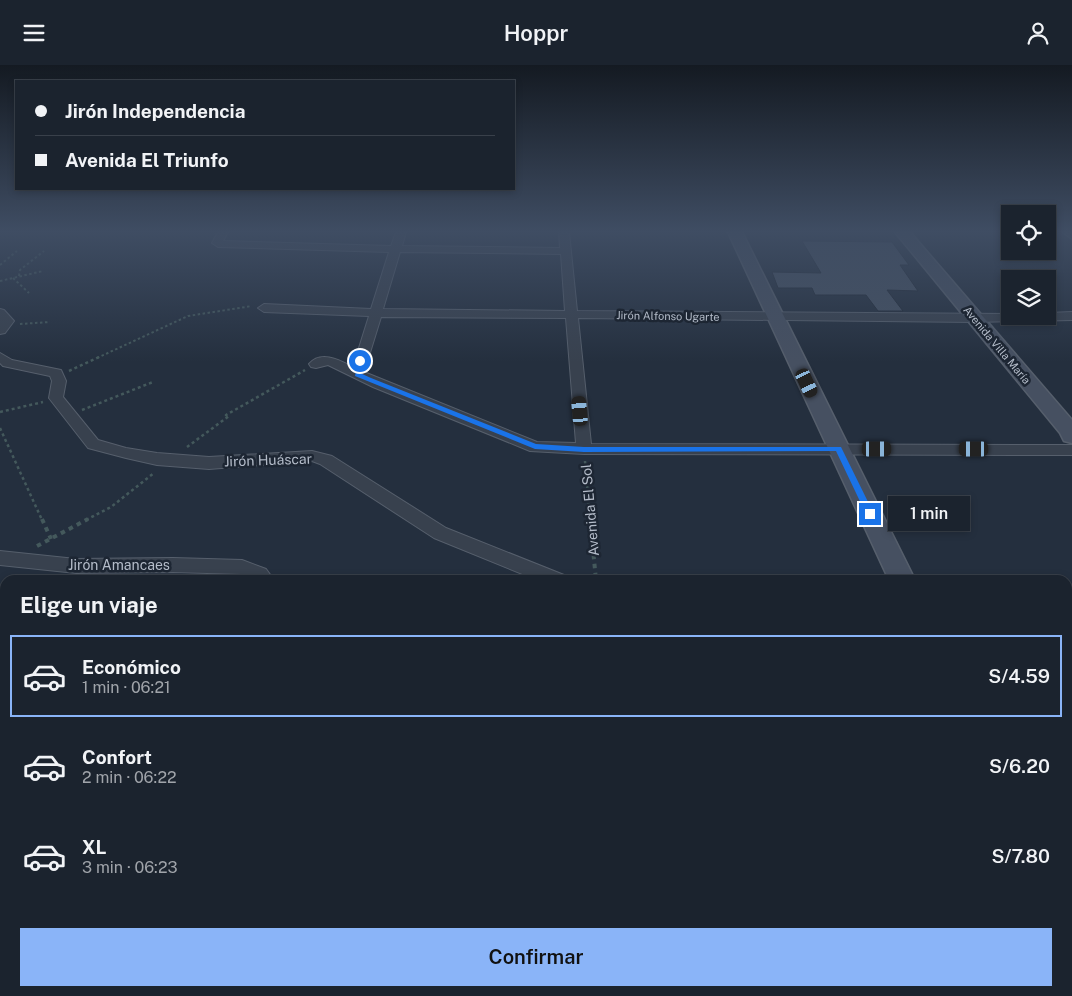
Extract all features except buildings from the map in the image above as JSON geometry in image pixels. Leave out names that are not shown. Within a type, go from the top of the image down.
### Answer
[{"type":"street","points":[[357,374],[388,275]]},
{"type":"street","name":"Avenida El Sol","points":[[568,275],[584,449]]},
{"type":"street","points":[[756,275],[900,575]]},
{"type":"street","name":"Avenida Villa María","points":[[938,275],[1069,430],[1072,436]]},
{"type":"street","name":"Jirón Alfonso Ugarte","points":[[264,308],[377,313],[572,315],[974,318],[1072,316]]},
{"type":"street","points":[[0,357],[8,363],[56,373],[59,381],[56,399]]},
{"type":"street","points":[[316,364],[322,361],[330,361],[357,374],[535,447],[584,449],[838,448],[1072,450]]},
{"type":"street","name":"Jirón Huáscar","points":[[56,399],[93,444],[134,455],[157,459],[209,463],[312,456],[326,460],[440,533],[545,575]]},
{"type":"street","name":"Jirón Amancaes","points":[[0,558],[76,566],[172,565],[242,567],[260,575]]},
{"type":"path","points":[[0,281],[19,276]]},
{"type":"path","points":[[13,277],[29,293]]},
{"type":"path","points":[[57,376],[188,316],[256,306],[264,308]]},
{"type":"path","points":[[3,321],[13,325],[50,322]]},
{"type":"path","points":[[68,415],[153,382]]},
{"type":"path","points":[[0,412],[56,399]]},
{"type":"path","points":[[0,428],[51,539]]},
{"type":"path","name":"Avenida El Sol","points":[[584,449],[596,575]]},
{"type":"route","points":[[360,361],[357,374],[368,380],[535,447],[584,449],[838,448],[870,514]]}]
